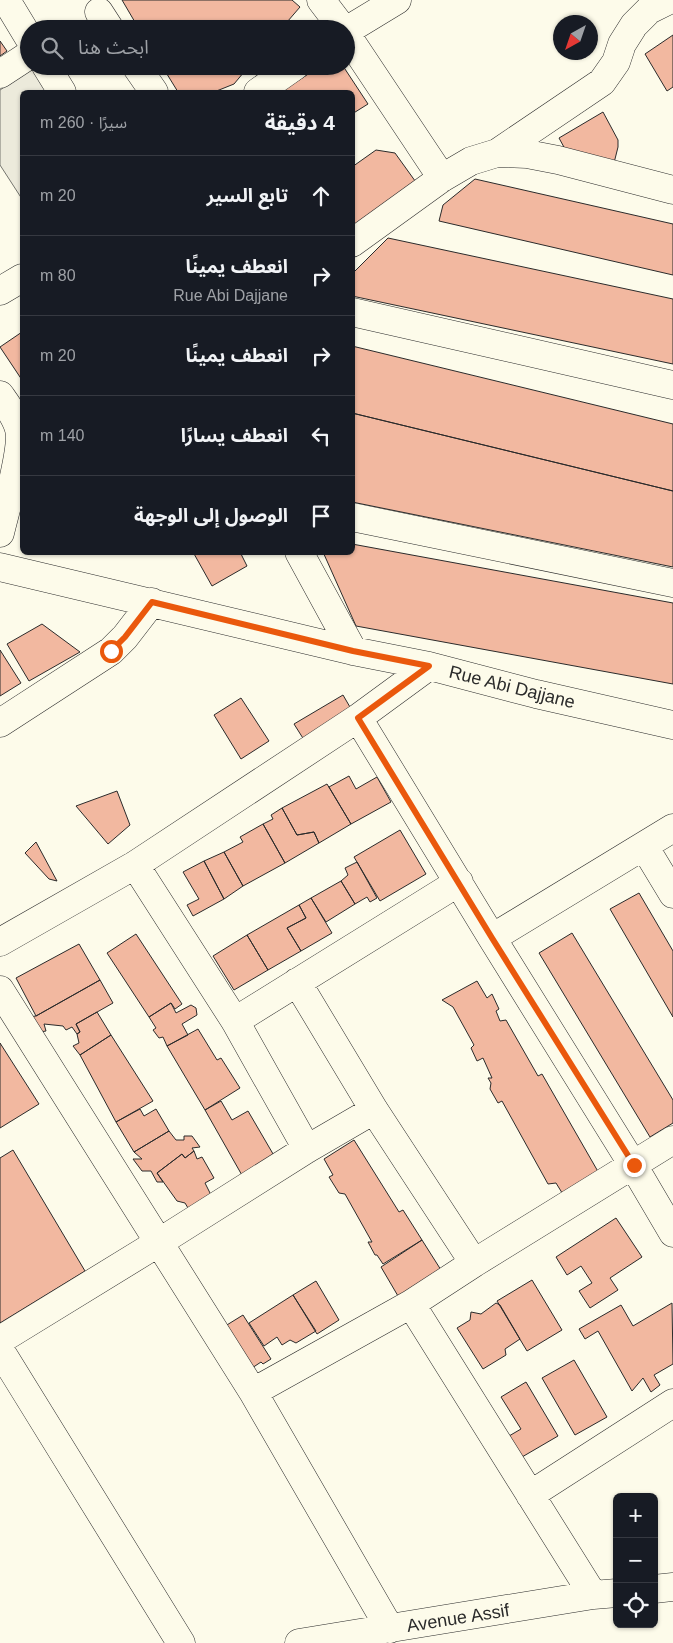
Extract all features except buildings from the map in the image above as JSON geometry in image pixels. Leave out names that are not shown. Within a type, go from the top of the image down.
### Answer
[{"type":"street","points":[[6,0],[20,23]]},
{"type":"street","points":[[320,0],[335,20]]},
{"type":"street","points":[[355,26],[397,0]]},
{"type":"street","points":[[355,241],[442,178],[471,161],[497,153],[602,82],[616,62],[622,44],[634,25],[649,10],[669,0]]},
{"type":"street","points":[[355,46],[442,178]]},
{"type":"street","points":[[0,74],[20,61]]},
{"type":"street","points":[[52,75],[61,90]]},
{"type":"street","points":[[142,75],[153,90]]},
{"type":"street","points":[[261,90],[282,75]]},
{"type":"street","points":[[497,153],[528,154],[543,157],[673,190]]},
{"type":"street","points":[[0,291],[20,279]]},
{"type":"street","points":[[355,313],[673,385]]},
{"type":"street","points":[[0,395],[10,410],[19,430],[20,450],[0,533]]},
{"type":"street","points":[[355,518],[673,583]]},
{"type":"street","points":[[301,555],[353,651]]},
{"type":"street","name":"Rue Abi Dajjane","points":[[0,567],[353,651],[429,666],[536,694],[673,725]]},
{"type":"street","points":[[0,723],[111,651],[125,637],[152,602]]},
{"type":"street","points":[[0,942],[135,864],[358,718],[429,666]]},
{"type":"street","points":[[358,718],[492,938],[634,1165],[673,1233]]},
{"type":"street","points":[[492,938],[673,828]]},
{"type":"street","points":[[644,846],[673,894]]},
{"type":"street","points":[[135,864],[235,1021],[307,1149]]},
{"type":"street","points":[[235,1021],[459,882]]},
{"type":"street","points":[[298,982],[374,1110],[474,1263]]},
{"type":"street","points":[[0,990],[253,1392],[390,1629]]},
{"type":"street","points":[[0,1340],[307,1149],[374,1110]]},
{"type":"street","points":[[253,1392],[411,1304],[673,1140]]},
{"type":"street","points":[[411,1304],[530,1496],[605,1594]]},
{"type":"street","points":[[0,1350],[181,1643]]},
{"type":"street","points":[[530,1496],[673,1404]]},
{"type":"street","points":[[658,1589],[673,1587]]},
{"type":"street","name":"Avenue Assif","points":[[299,1643],[605,1594]]},
{"type":"shaded area","points":[[23,75],[36,75],[47,90],[20,90],[20,196],[0,165],[0,90]]},
{"type":"route","points":[[111,651],[125,637],[152,602],[353,651],[429,666],[358,718],[492,938],[634,1165]]}]
